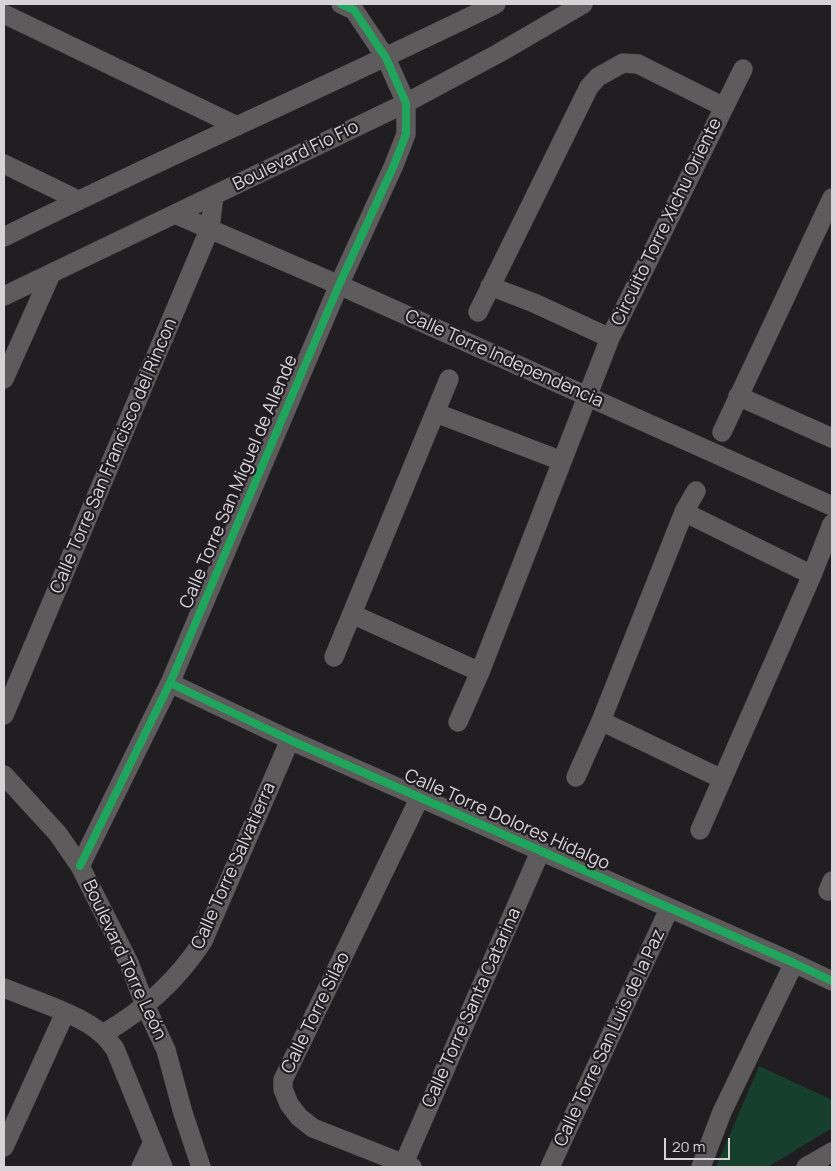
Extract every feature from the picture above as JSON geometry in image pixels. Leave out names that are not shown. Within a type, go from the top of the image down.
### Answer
[{"type":"street","points":[[4,237],[78,200],[386,58],[496,4]]},
{"type":"street","name":"Boulevard Fio Fio","points":[[4,296],[406,103],[499,53],[583,4]]},
{"type":"street","points":[[351,6],[386,58],[406,103]]},
{"type":"street","points":[[4,14],[237,126]]},
{"type":"street","name":"Circuito Torre Xichu Oriente","points":[[478,312],[589,86],[598,77],[623,63],[638,64],[724,107]]},
{"type":"street","name":"Circuito Torre Xichu Oriente","points":[[458,722],[480,672],[610,338],[743,69]]},
{"type":"street","name":"Calle Torre San Miguel de Allende","points":[[80,866],[170,683],[340,285],[394,165],[406,134],[406,103]]},
{"type":"street","points":[[4,164],[78,200]]},
{"type":"street","name":"Calle Torre San Francisco del Rincon","points":[[4,715],[210,228],[214,195]]},
{"type":"street","points":[[722,432],[832,198]]},
{"type":"street","name":"Calle Torre Independencia","points":[[175,214],[340,285],[832,506]]},
{"type":"street","points":[[4,379],[51,274]]},
{"type":"street","name":"Circuito Torre Xichu Oriente","points":[[490,286],[534,303],[610,338]]},
{"type":"street","points":[[334,657],[449,379]]},
{"type":"street","points":[[738,396],[832,438]]},
{"type":"street","points":[[436,413],[562,461]]},
{"type":"street","points":[[576,777],[601,721],[684,512],[696,491]]},
{"type":"street","points":[[684,512],[812,575]]},
{"type":"street","points":[[700,830],[812,575],[832,524]]},
{"type":"street","points":[[352,614],[480,672]]},
{"type":"street","name":"Calle Torre Dolores Hidalgo","points":[[170,683],[290,740],[420,796],[540,852],[832,981]]},
{"type":"street","points":[[601,721],[722,778]]},
{"type":"street","name":"Calle Torre Salvatierra","points":[[102,1034],[145,1005],[174,980],[203,941],[290,740]]},
{"type":"street","name":"Boulevard Torre León","points":[[4,775],[58,834],[80,866],[129,963],[145,1005],[166,1050],[183,1113],[201,1167]]},
{"type":"street","name":"Calle Torre Silao","points":[[408,1165],[313,1128],[299,1117],[290,1104],[284,1090],[283,1080],[420,796]]},
{"type":"street","name":"Calle Torre Santa Catarina","points":[[408,1165],[540,852]]},
{"type":"street","name":"Calle Torre San Luis de la Paz","points":[[550,1167],[669,909]]},
{"type":"street","points":[[701,1167],[722,1112],[794,963]]},
{"type":"street","points":[[4,988],[65,1013],[91,1026],[102,1034],[115,1049],[163,1167]]},
{"type":"street","points":[[4,1147],[65,1013]]},
{"type":"street","points":[[141,1167],[153,1142]]},
{"type":"street","points":[[806,1167],[832,1152]]},
{"type":"green space","points":[[759,1066],[832,1100],[832,1128],[768,1167],[716,1167]]},
{"type":"cycle path","points":[[80,866],[170,683],[339,285],[394,165],[406,134],[406,103],[386,58],[354,10],[341,4]]},
{"type":"cycle path","points":[[170,683],[290,740],[832,981]]}]
